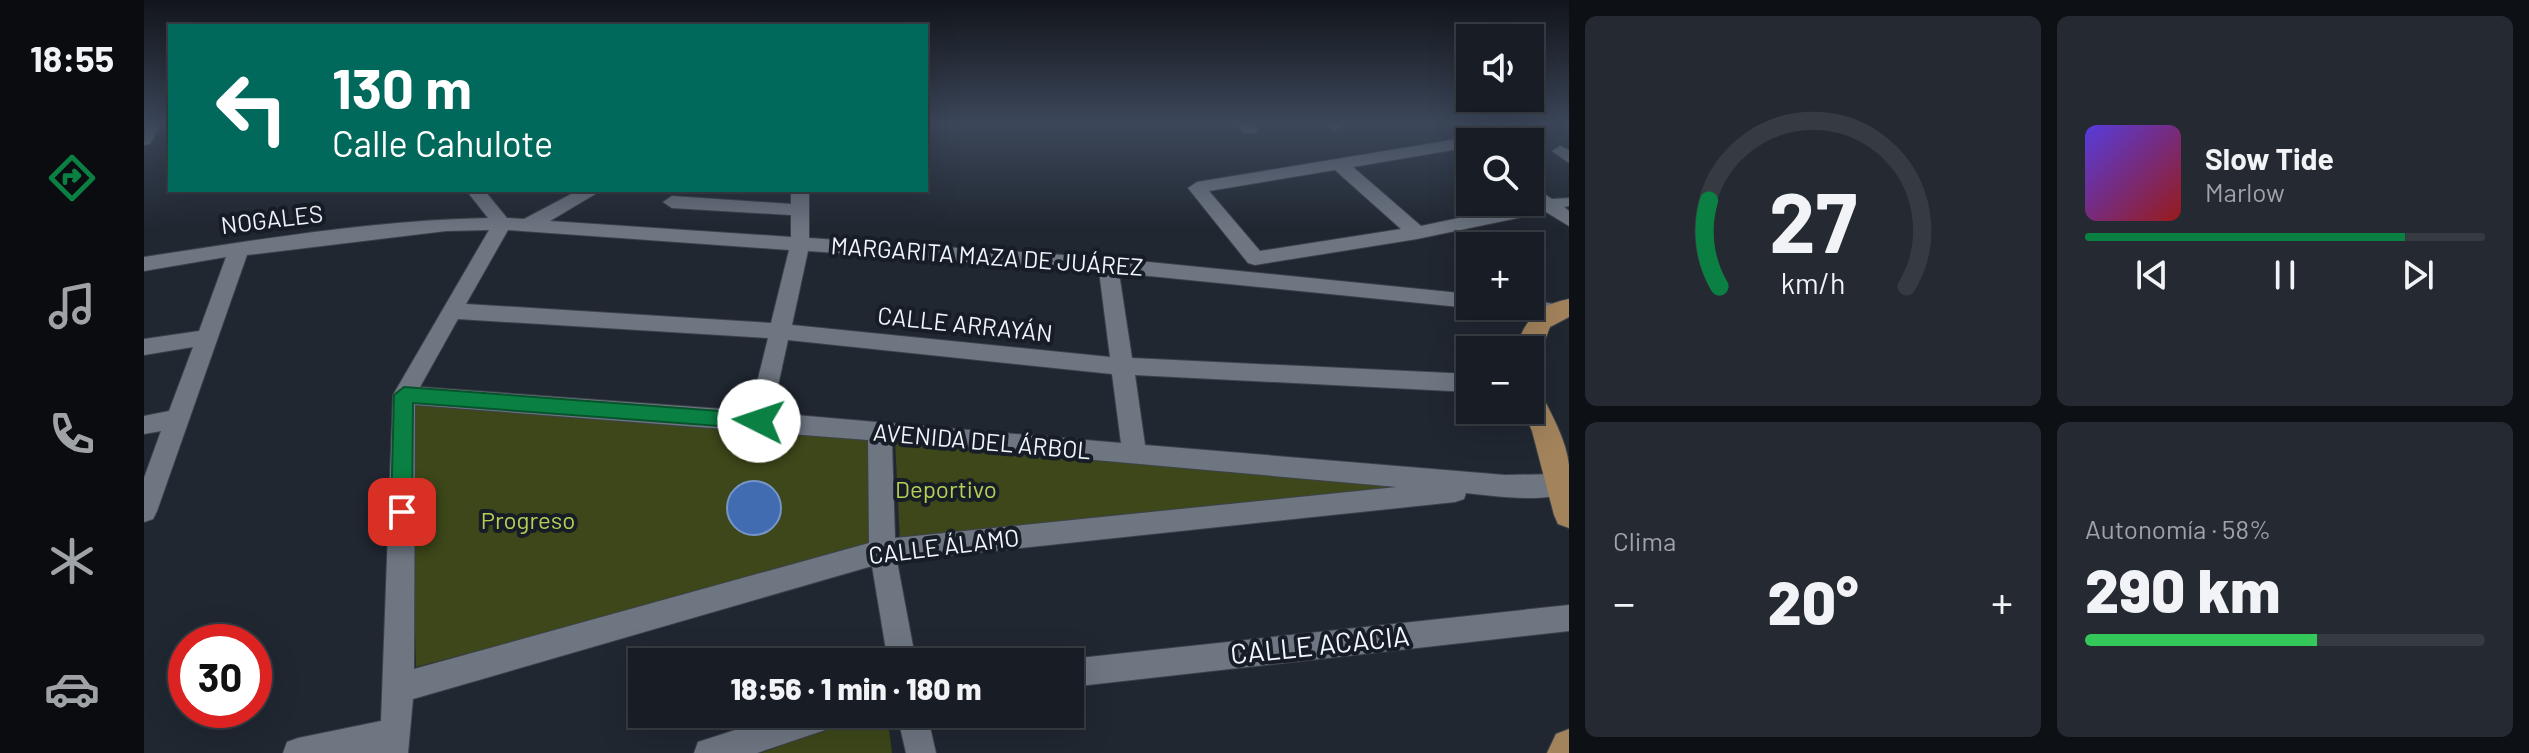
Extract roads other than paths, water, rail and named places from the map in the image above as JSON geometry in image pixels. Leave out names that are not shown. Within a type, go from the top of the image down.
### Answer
[{"type":"main road","points":[[1532,336],[1564,311]]},
{"type":"main road","points":[[1543,424],[1569,515]]},
{"type":"main road","points":[[1565,753],[1569,747]]},
{"type":"street","points":[[1375,158],[1197,188],[1255,258],[1562,208]]},
{"type":"street","points":[[1339,164],[1417,233]]},
{"type":"street","points":[[1544,191],[1562,208]]},
{"type":"street","points":[[298,753],[394,743],[399,688],[404,395],[502,224],[477,192]]},
{"type":"street","points":[[691,192],[672,202],[800,210]]},
{"type":"street","points":[[759,421],[800,243],[800,192]]},
{"type":"street","points":[[528,225],[572,195]]},
{"type":"street","points":[[1544,198],[1562,208]]},
{"type":"street","name":"MARGARITA MAZA DE JUÁREZ","points":[[502,224],[1108,265],[1456,300]]},
{"type":"street","name":"NOGALES","points":[[144,264],[239,249],[446,225],[502,224]]},
{"type":"street","points":[[144,511],[239,249]]},
{"type":"street","points":[[1108,265],[1135,455]]},
{"type":"street","points":[[1544,309],[1564,311]]},
{"type":"street","name":"CALLE ARRAYÁN","points":[[454,311],[779,331],[1069,363],[1122,363],[1456,382]]},
{"type":"street","points":[[144,347],[209,337]]},
{"type":"street","name":"AVENIDA DEL ÁRBOL","points":[[404,395],[759,421],[880,434],[1505,486],[1560,485]]},
{"type":"street","points":[[144,425],[178,419]]},
{"type":"street","points":[[880,434],[882,551],[899,648]]},
{"type":"street","name":"CALLE ÁLAMO","points":[[399,688],[882,551],[1505,486]]},
{"type":"street","name":"CALLE ACACIA","points":[[1084,671],[1569,618]]},
{"type":"street","points":[[709,753],[788,728]]},
{"type":"street","points":[[915,728],[921,753]]},
{"type":"water","points":[[754,481],[773,489],[781,508],[773,527],[754,535],[735,527],[727,508],[735,489]]},
{"type":"park label","name":"Deportivo","points":[[946,490]]},
{"type":"park label","name":"Progreso","points":[[528,521]]}]
